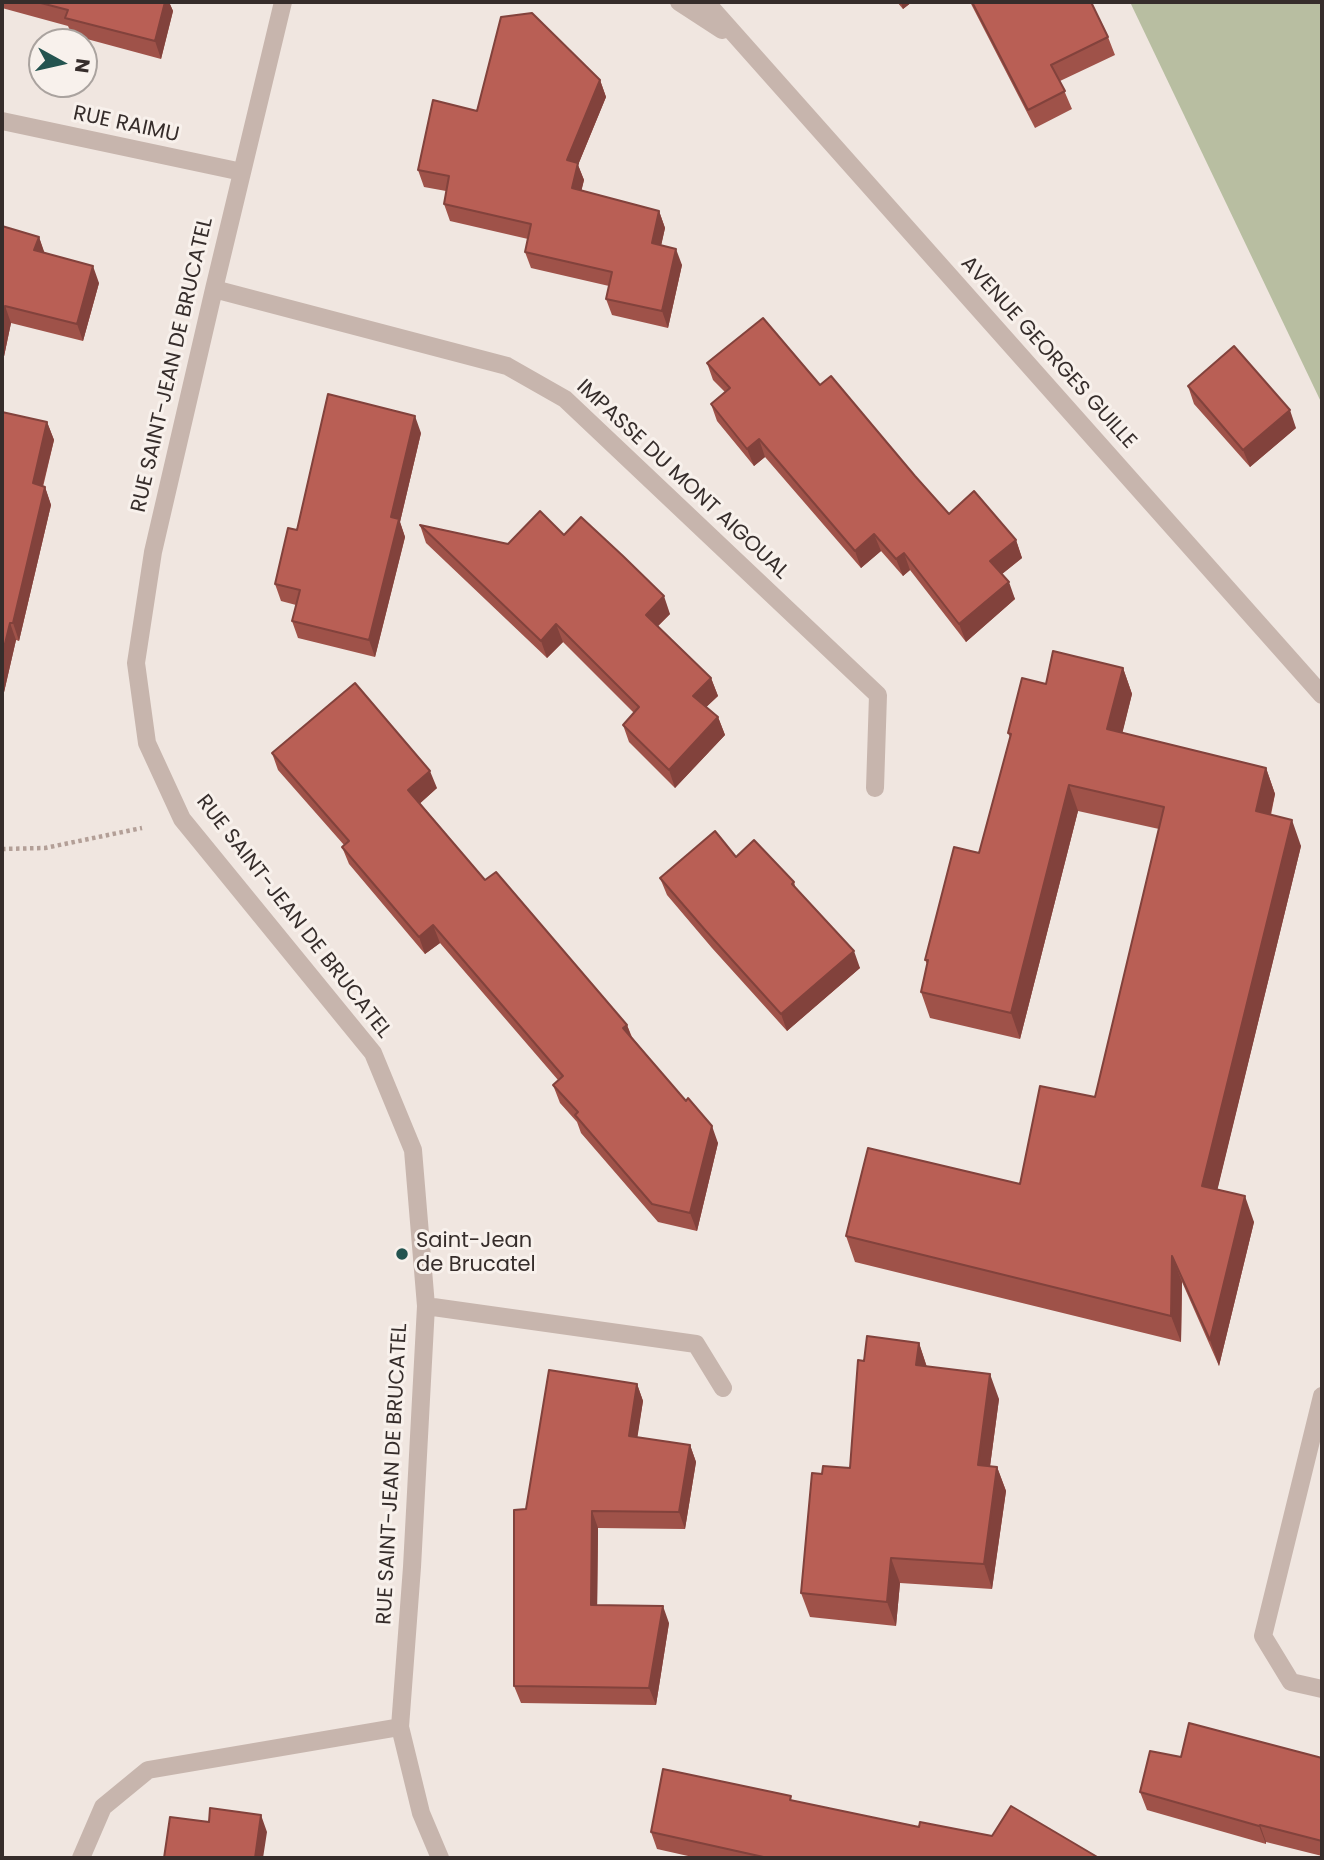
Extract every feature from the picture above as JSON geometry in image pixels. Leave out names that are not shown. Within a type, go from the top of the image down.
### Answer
[{"type":"street","name":"RUE SAINT-JEAN DE BRUCATEL","points":[[296,2],[281,6],[153,552],[136,663],[147,743],[182,819],[373,1053],[413,1150],[426,1306],[412,1567],[400,1727],[421,1813],[440,1858]]},
{"type":"street","name":"AVENUE GEORGES GUILLE","points":[[679,2],[740,42]]},
{"type":"street","name":"AVENUE GEORGES GUILLE","points":[[706,2],[1322,695]]},
{"type":"street","name":"RUE RAIMU","points":[[2,121],[242,172]]},
{"type":"street","name":"IMPASSE DU MONT AIGOUAL","points":[[214,289],[507,366],[565,399],[878,695],[875,788]]},
{"type":"street","points":[[426,1306],[696,1343],[723,1388]]},
{"type":"street","points":[[1322,1396],[1262,1636],[1291,1682],[1322,1689]]},
{"type":"street","points":[[81,1858],[103,1807],[148,1770],[400,1727]]},
{"type":"path","points":[[2,849],[45,848],[182,819]]},
{"type":"green space","points":[[1130,2],[1322,2],[1322,404]]},
{"type":"building","points":[[37,2],[165,2],[155,41],[65,18],[68,10]]},
{"type":"building","points":[[972,2],[1091,2],[1108,37],[1051,65],[1065,91],[1028,110]]},
{"type":"building","points":[[532,13],[600,80],[567,160],[578,163],[572,188],[659,211],[652,243],[676,249],[662,311],[606,299],[612,272],[525,252],[531,224],[444,204],[449,176],[418,170],[433,100],[477,111],[501,17]]},
{"type":"building","points":[[2,226],[39,237],[34,250],[93,266],[77,324],[5,306],[2,321]]},
{"type":"building","points":[[763,318],[820,385],[831,376],[949,514],[974,491],[1016,540],[990,561],[1009,582],[959,624],[904,553],[896,559],[874,534],[855,551],[759,439],[747,449],[711,404],[730,388],[707,363]]},
{"type":"building","points":[[1234,346],[1290,410],[1243,450],[1188,386]]},
{"type":"building","points":[[328,394],[415,416],[391,517],[399,519],[369,640],[292,621],[300,590],[275,584],[288,528],[297,530]]},
{"type":"building","points":[[2,412],[47,422],[33,483],[45,487],[13,623],[10,623],[2,656]]},
{"type":"building","points":[[540,511],[564,535],[581,517],[664,596],[646,615],[711,678],[693,696],[718,717],[669,770],[623,725],[639,707],[556,624],[541,641],[420,525],[508,544]]},
{"type":"building","points":[[1053,651],[1123,668],[1107,729],[1266,768],[1256,811],[1292,820],[1202,1186],[1245,1196],[1210,1340],[1172,1256],[1171,1316],[846,1236],[868,1148],[1020,1184],[1040,1086],[1095,1097],[1164,807],[1069,785],[1011,1013],[921,992],[928,960],[925,960],[954,847],[979,853],[1011,734],[1008,733],[1022,678],[1046,684]]},
{"type":"building","points":[[355,683],[430,771],[408,790],[485,880],[496,872],[627,1025],[623,1028],[686,1101],[688,1098],[712,1126],[690,1213],[652,1204],[575,1115],[578,1112],[553,1085],[563,1076],[433,925],[419,937],[342,847],[349,841],[272,753]]},
{"type":"building","points":[[715,831],[736,857],[754,840],[854,951],[781,1014],[660,878]]},
{"type":"building","points":[[867,1336],[919,1343],[916,1365],[990,1374],[978,1465],[997,1467],[984,1564],[891,1558],[887,1602],[801,1593],[812,1473],[822,1474],[823,1466],[850,1468],[858,1360],[864,1361]]},
{"type":"building","points":[[549,1370],[637,1384],[629,1436],[690,1445],[679,1512],[592,1511],[591,1605],[663,1606],[649,1688],[514,1686],[514,1510],[526,1509]]},
{"type":"building","points":[[1189,1723],[1322,1758],[1322,1841],[1140,1792],[1150,1751],[1181,1757]]},
{"type":"building","points":[[663,1769],[791,1796],[790,1800],[919,1827],[920,1822],[992,1836],[1011,1806],[1099,1858],[768,1858],[651,1832]]},
{"type":"building","points":[[210,1808],[261,1815],[255,1858],[164,1858],[170,1817],[209,1822]]},
{"type":"place","name":"Saint-Jean de Brucatel","points":[[402,1254]]}]
